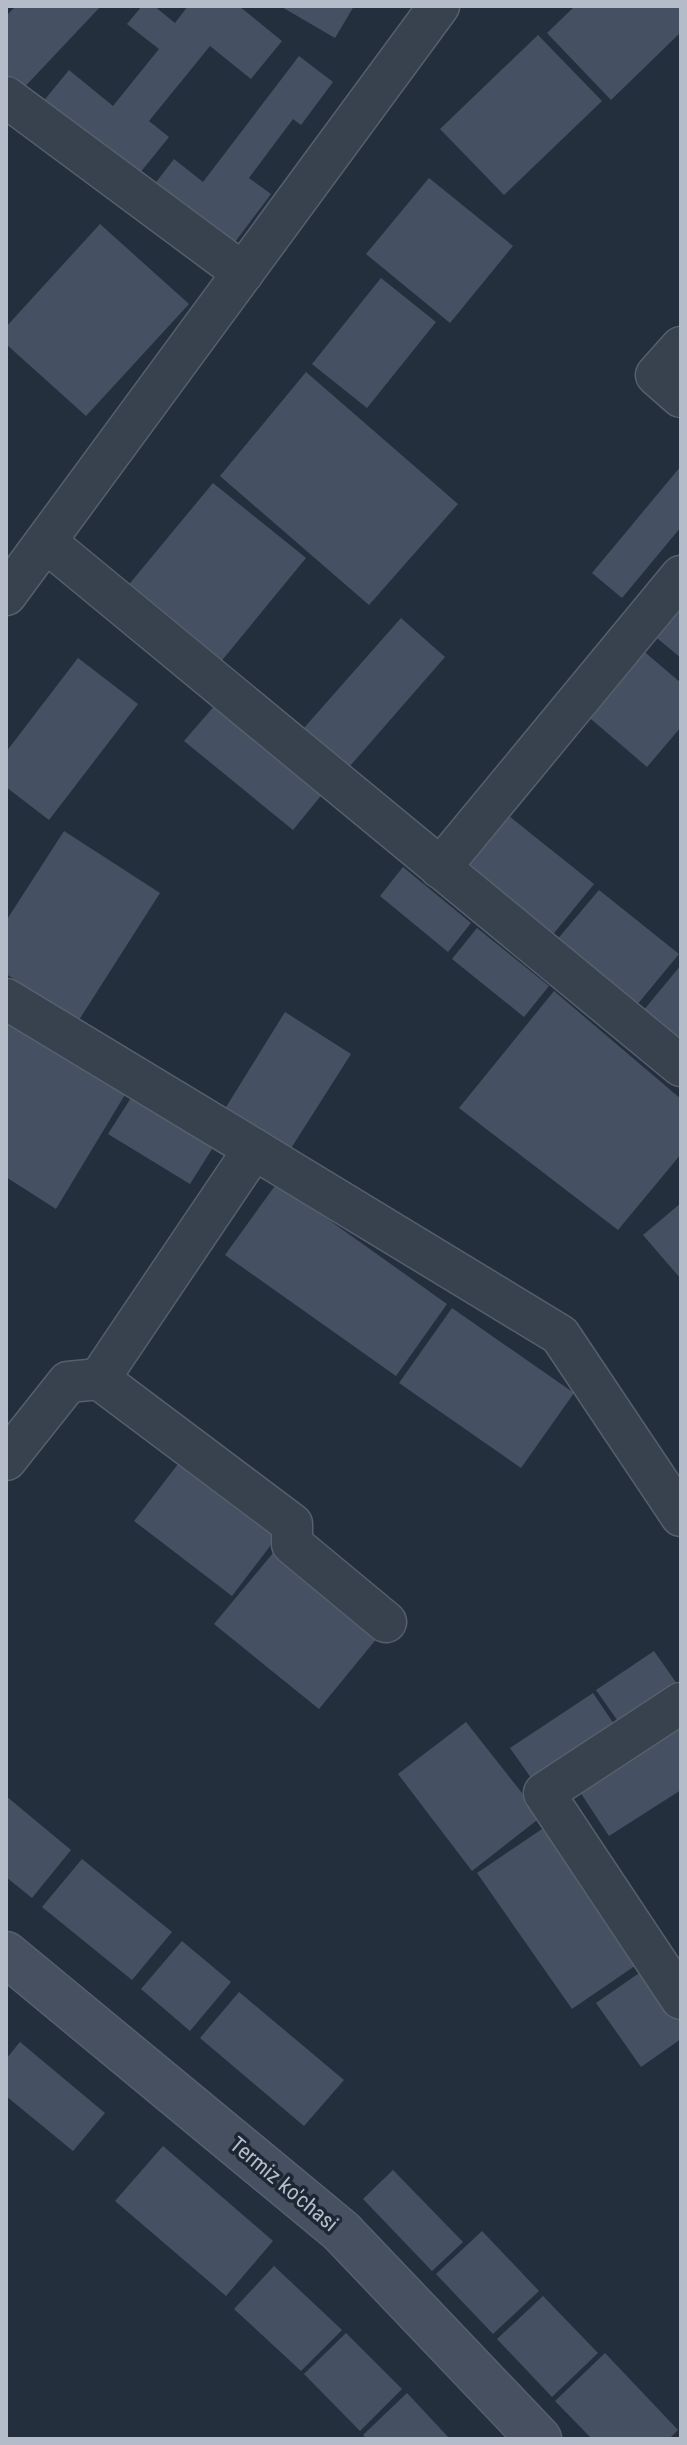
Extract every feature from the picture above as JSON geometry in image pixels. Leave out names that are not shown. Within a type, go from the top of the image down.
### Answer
[{"type":"main road","name":"Termiz ko'chasi","points":[[6,1954],[341,2231],[539,2439]]},
{"type":"street","points":[[6,595],[439,6]]},
{"type":"street","points":[[6,97],[243,273]]},
{"type":"street","points":[[681,347],[656,375],[681,397]]},
{"type":"street","points":[[46,542],[681,1066]]},
{"type":"street","points":[[440,868],[681,576]]},
{"type":"street","points":[[6,999],[560,1335],[681,1516]]},
{"type":"street","points":[[99,1379],[254,1149]]},
{"type":"street","points":[[6,1460],[68,1382],[99,1379],[292,1524],[292,1544],[386,1622]]},
{"type":"street","points":[[681,1703],[544,1793],[681,1999]]},
{"type":"building","points":[[16,6],[101,6],[16,96],[6,86],[6,16]]},
{"type":"building","points":[[142,6],[154,6],[175,23],[188,6],[239,6],[282,41],[251,79],[210,46],[149,121],[169,137],[135,179],[42,103],[69,70],[113,106],[159,49],[127,24]]},
{"type":"building","points":[[280,6],[354,6],[335,38]]},
{"type":"building","points":[[575,6],[681,6],[681,32],[611,100],[547,33]]},
{"type":"building","points":[[538,35],[602,101],[504,195],[440,129]]},
{"type":"building","points":[[299,56],[333,82],[301,125],[293,119],[249,178],[271,194],[229,250],[150,190],[174,159],[203,182]]},
{"type":"building","points":[[429,178],[513,246],[450,323],[366,254]]},
{"type":"building","points":[[100,224],[189,304],[86,416],[6,344],[6,327]]},
{"type":"building","points":[[381,278],[436,322],[367,408],[312,364]]},
{"type":"building","points":[[306,372],[458,504],[369,605],[220,476]]},
{"type":"building","points":[[681,466],[681,527],[622,598],[592,573]]},
{"type":"building","points":[[213,483],[306,558],[219,664],[126,588]]},
{"type":"building","points":[[681,598],[681,658],[652,634]]},
{"type":"building","points":[[401,618],[445,657],[350,766],[304,728]]},
{"type":"building","points":[[640,648],[681,683],[681,727],[647,767],[584,713]]},
{"type":"building","points":[[78,658],[138,704],[49,820],[6,787],[6,752]]},
{"type":"building","points":[[216,704],[324,792],[293,830],[184,741]]},
{"type":"building","points":[[504,812],[594,884],[550,938],[460,865]]},
{"type":"building","points":[[64,831],[160,893],[79,1020],[6,974],[6,921]]},
{"type":"building","points":[[403,867],[471,923],[448,952],[380,896]]},
{"type":"building","points":[[599,890],[679,954],[636,1006],[556,941]]},
{"type":"building","points":[[477,928],[549,986],[524,1017],[452,959]]},
{"type":"building","points":[[681,965],[681,1042],[643,1011]]},
{"type":"building","points":[[554,991],[681,1099],[681,1154],[618,1230],[459,1108]]},
{"type":"building","points":[[6,1011],[129,1088],[56,1209],[6,1177]]},
{"type":"building","points":[[285,1012],[351,1054],[288,1153],[223,1112]]},
{"type":"building","points":[[136,1090],[217,1141],[190,1184],[108,1134]]},
{"type":"building","points":[[277,1183],[447,1304],[396,1376],[225,1255]]},
{"type":"building","points":[[681,1203],[681,1279],[643,1235]]},
{"type":"building","points":[[452,1308],[574,1393],[521,1468],[399,1383]]},
{"type":"building","points":[[182,1459],[280,1533],[232,1596],[134,1521]]},
{"type":"building","points":[[278,1547],[382,1632],[319,1709],[214,1624]]},
{"type":"building","points":[[654,1651],[680,1688],[622,1727],[596,1690]]},
{"type":"building","points":[[593,1693],[618,1730],[536,1785],[510,1748]]},
{"type":"building","points":[[466,1722],[541,1817],[472,1871],[398,1774]]},
{"type":"building","points":[[681,1723],[681,1790],[609,1836],[578,1789]]},
{"type":"building","points":[[6,1796],[71,1850],[32,1898],[6,1877]]},
{"type":"building","points":[[548,1825],[642,1961],[572,2009],[477,1873]]},
{"type":"building","points":[[82,1859],[172,1932],[132,1980],[42,1907]]},
{"type":"building","points":[[182,1941],[231,1982],[190,2031],[141,1989]]},
{"type":"building","points":[[645,1969],[681,2019],[681,2039],[641,2067],[596,2003]]},
{"type":"building","points":[[239,1992],[344,2080],[304,2126],[200,2038]]},
{"type":"building","points":[[20,2042],[105,2113],[73,2151],[6,2096],[6,2059]]},
{"type":"building","points":[[163,2146],[273,2241],[226,2296],[115,2201]]},
{"type":"building","points":[[393,2170],[463,2242],[432,2271],[363,2199]]},
{"type":"building","points":[[482,2231],[539,2291],[493,2334],[436,2274]]},
{"type":"building","points":[[274,2266],[342,2330],[301,2371],[234,2309]]},
{"type":"building","points":[[543,2296],[598,2353],[552,2397],[497,2339]]},
{"type":"building","points":[[346,2333],[402,2389],[360,2431],[304,2374]]},
{"type":"building","points":[[605,2353],[678,2430],[669,2439],[592,2439],[555,2401]]},
{"type":"building","points":[[407,2393],[450,2439],[367,2439],[363,2435]]}]
